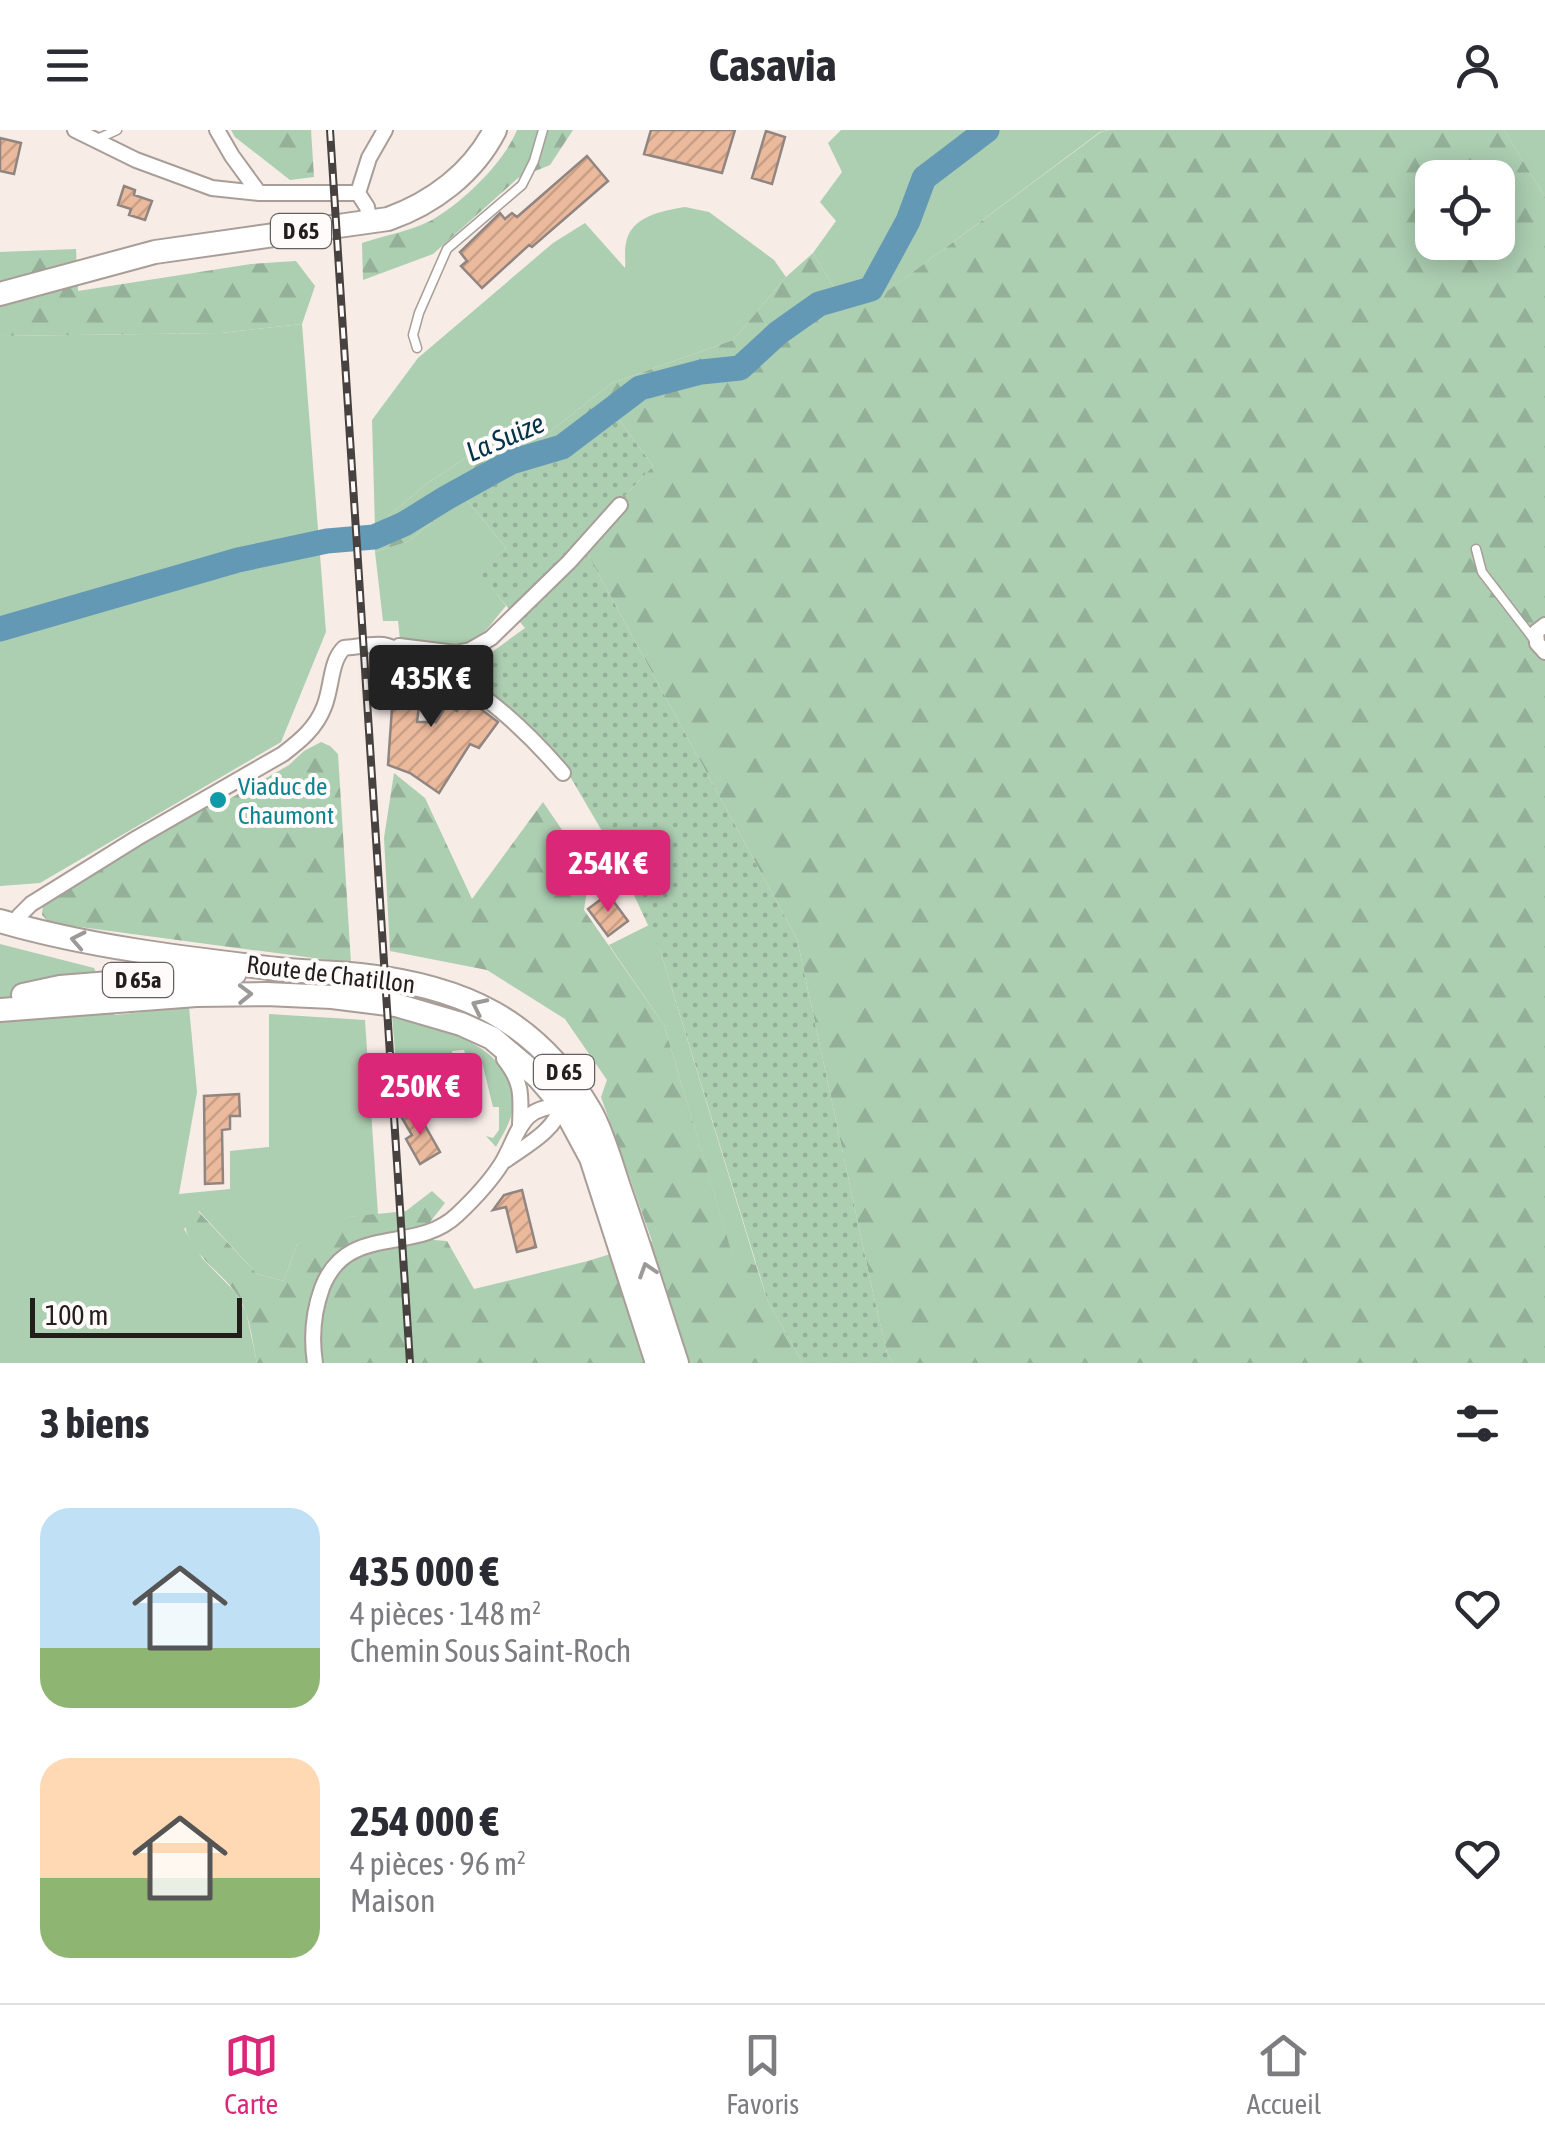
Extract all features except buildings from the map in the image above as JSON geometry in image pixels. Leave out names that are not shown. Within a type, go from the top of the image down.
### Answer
[{"type":"main road","name":"D 65","points":[[0,294],[155,252],[370,223],[405,213],[434,198],[475,161],[495,130]]},
{"type":"main road","name":"Route de Chatillon","points":[[7,923],[125,948],[420,984],[459,996],[532,1038],[572,1082],[591,1158],[657,1363]]},
{"type":"main road","name":"D 65a","points":[[0,1006],[60,987],[278,969]]},
{"type":"main road","name":"Route de Chatillon","points":[[0,1006],[196,994],[332,998],[396,1005],[461,1024],[492,1038],[602,1138],[678,1363]]},
{"type":"street","points":[[75,130],[136,160],[212,188],[259,193],[358,194]]},
{"type":"street","points":[[218,130],[259,193]]},
{"type":"street","points":[[370,223],[358,194],[368,158],[385,130]]},
{"type":"street","points":[[7,923],[137,838],[299,742],[316,725],[325,706],[340,650],[384,645],[470,650],[491,638],[569,562],[620,505]]},
{"type":"street","points":[[1541,647],[1536,632],[1545,625]]},
{"type":"street","points":[[384,645],[422,659],[482,697],[536,742],[563,774]]},
{"type":"street","points":[[315,1363],[316,1303],[335,1263],[365,1245],[431,1232],[450,1222],[501,1164],[520,1125],[521,1091],[517,1075],[503,1058],[461,1024]]},
{"type":"street","points":[[501,1164],[558,1119],[572,1082]]},
{"type":"street","points":[[520,1125],[544,1106],[563,1106]]},
{"type":"street","points":[[548,1130],[583,1120]]},
{"type":"lane","points":[[95,140],[116,130]]},
{"type":"lane","points":[[417,348],[413,335],[419,313],[447,249],[522,185],[534,161],[542,130]]},
{"type":"lane","points":[[1476,549],[1482,572],[1541,647]]},
{"type":"green space","points":[[231,130],[311,130],[314,177],[290,180]]},
{"type":"green space","points":[[517,130],[573,130],[550,165],[518,178],[433,254],[363,280],[362,243],[414,228],[442,213],[492,169]]},
{"type":"green space","points":[[841,130],[1108,130],[1100,132],[877,299],[836,291],[813,253],[836,221],[820,202],[842,172],[828,143]]},
{"type":"green space","points":[[1108,130],[1504,130],[1545,197],[1545,1363],[893,1363],[887,1353],[873,1293],[797,939],[581,542],[653,466],[614,413],[563,451],[514,466],[464,497],[407,542],[375,552],[375,528],[426,484],[484,446],[548,433],[612,383],[733,340],[786,277],[813,253],[836,291],[878,298]]},
{"type":"green space","points":[[1504,130],[1545,130],[1545,197]]},
{"type":"green space","points":[[685,207],[709,212],[774,260],[786,277],[733,340],[612,383],[548,433],[484,446],[426,484],[375,528],[372,420],[418,358],[553,243],[585,223],[625,268],[626,243],[634,227],[649,216]]},
{"type":"green space","points":[[76,249],[78,291],[251,264],[296,261],[315,286],[302,324],[221,333],[0,336],[0,252]]},
{"type":"green space","points":[[302,324],[326,632],[281,742],[40,883],[0,886],[0,336],[221,333]]},
{"type":"green space","points":[[614,413],[653,466],[581,542],[797,939],[873,1293],[887,1353],[893,1363],[803,1363],[768,1302],[661,953],[612,848],[568,773],[539,735],[481,689],[470,668],[525,628],[478,572],[506,548],[464,497],[514,466],[563,451]]},
{"type":"green space","points":[[464,497],[506,548],[479,572],[506,606],[483,633],[465,644],[400,639],[398,621],[383,621],[375,552],[407,542]]},
{"type":"green space","points":[[321,742],[338,754],[351,963],[50,923],[42,915],[43,904],[206,803],[210,810]]},
{"type":"green space","points":[[394,773],[425,798],[472,899],[543,802],[590,871],[584,910],[664,1025],[734,1260],[756,1265],[768,1302],[803,1363],[257,1363],[241,1301],[195,1247],[185,1226],[184,1213],[198,1211],[257,1274],[284,1281],[297,1244],[319,1228],[348,1217],[406,1211],[432,1191],[445,1203],[426,1227],[434,1240],[447,1241],[474,1289],[652,1241],[601,1097],[607,1080],[565,1019],[487,970],[390,951],[384,838]]},
{"type":"green space","points":[[649,925],[661,953],[756,1265],[734,1261],[664,1025],[609,945]]},
{"type":"green space","points":[[0,944],[94,968],[115,1015],[189,1007],[197,1092],[179,1194],[230,1189],[230,1151],[269,1147],[269,1014],[365,1020],[378,1215],[348,1217],[297,1244],[284,1281],[257,1274],[199,1211],[184,1229],[202,1258],[236,1293],[246,1312],[257,1363],[0,1363]]},
{"type":"green space","points":[[392,1016],[453,1034],[491,1056],[504,1071],[512,1089],[512,1112],[496,1147],[486,1136],[493,1138],[499,1130],[499,1107],[493,1107],[481,1058],[467,1060],[464,1050],[452,1051],[459,1090],[451,1093],[397,1076]]},
{"type":"waterway","name":"La Suize","points":[[0,629],[238,560],[327,541],[374,537],[404,524],[511,462],[562,447],[640,388],[701,372],[740,368],[778,333],[819,304],[871,289],[908,221],[924,178],[987,130]]},
{"type":"railway","points":[[330,130],[410,1363]]},
{"type":"place","name":"Viaduc de Chaumont","points":[[218,800]]}]
